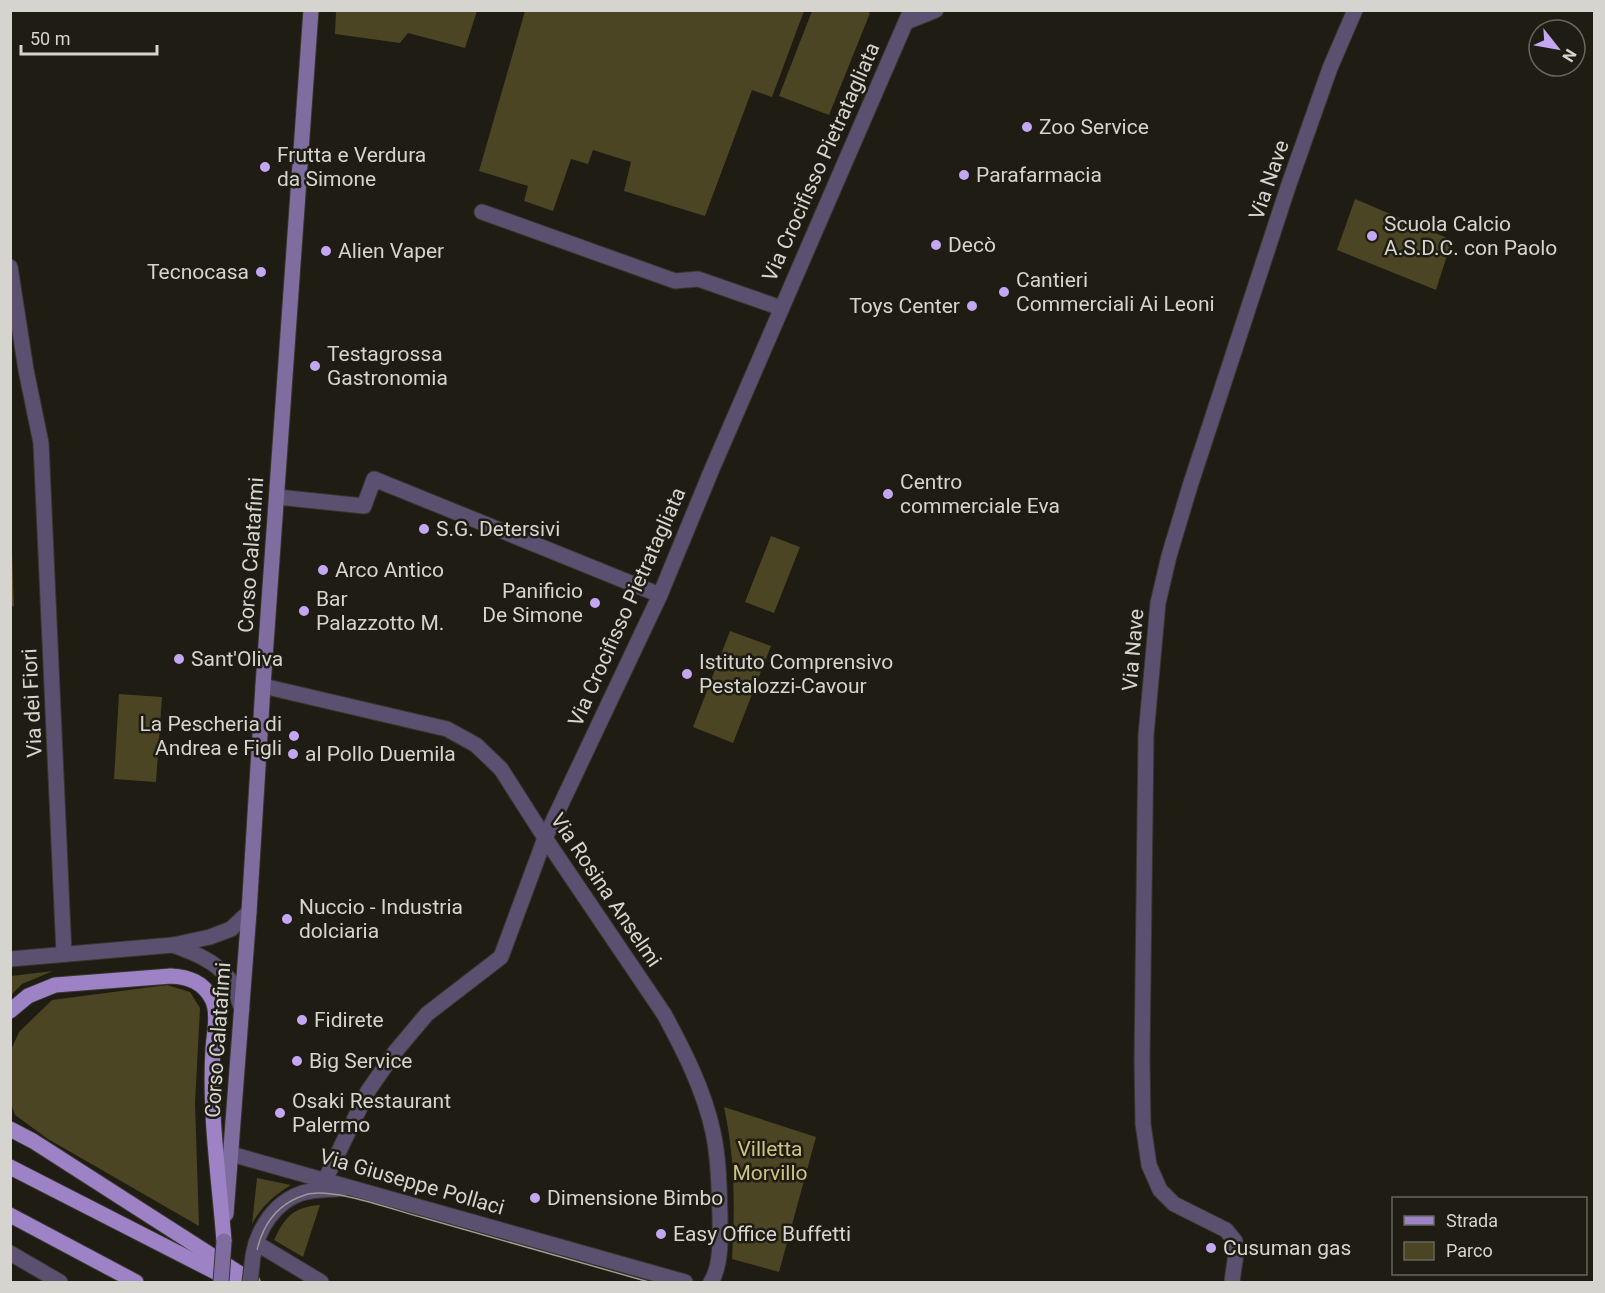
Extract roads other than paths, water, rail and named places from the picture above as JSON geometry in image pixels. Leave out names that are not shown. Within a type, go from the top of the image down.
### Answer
[{"type":"main road","name":"Corso Calatafimi","points":[[221,1282],[249,912],[310,10]]},
{"type":"main road","points":[[10,1011],[28,996],[55,985],[171,976],[188,977],[203,986],[214,1002],[211,1085],[224,1241]]},
{"type":"main road","points":[[10,1121],[33,1141]]},
{"type":"main road","points":[[10,1129],[33,1141],[252,1282]]},
{"type":"main road","points":[[10,1167],[236,1282]]},
{"type":"main road","points":[[10,1215],[136,1282]]},
{"type":"street","points":[[908,16],[936,10]]},
{"type":"street","name":"Via Nave","points":[[1232,1282],[1236,1254],[1235,1241],[1227,1230],[1174,1204],[1160,1190],[1149,1166],[1143,1124],[1146,735],[1158,603],[1187,496],[1288,187],[1330,68],[1355,10]]},
{"type":"street","name":"Via Crocifisso Pietratagliata","points":[[325,1180],[368,1091],[395,1052],[428,1014],[501,957],[545,838],[660,595],[780,308],[908,16]]},
{"type":"street","points":[[482,213],[675,281],[698,279],[780,308]]},
{"type":"street","name":"Via dei Fiori","points":[[10,267],[26,370],[41,443],[64,954]]},
{"type":"street","name":"Via dei Fiori","points":[[10,319],[22,344]]},
{"type":"street","points":[[10,364],[26,370]]},
{"type":"street","points":[[277,498],[364,506],[374,479],[660,595]]},
{"type":"street","name":"Via Rosina Anselmi","points":[[263,686],[447,729],[476,745],[501,769],[664,1014],[704,1098],[714,1134],[719,1184],[718,1253],[715,1276],[711,1282]]},
{"type":"street","points":[[10,959],[173,945],[210,937],[231,929],[249,912]]},
{"type":"street","points":[[173,945],[213,964],[229,979],[242,1009]]},
{"type":"street","name":"Via Giuseppe Pollaci","points":[[231,1154],[685,1282]]},
{"type":"street","points":[[252,1282],[254,1249],[263,1226],[272,1213],[304,1192],[350,1188]]},
{"type":"street","points":[[254,1249],[321,1282]]},
{"type":"street","points":[[10,1253],[60,1282]]},
{"type":"tram line","points":[[252,1282],[259,1242],[271,1218],[291,1201],[316,1193],[364,1200],[649,1282]]},
{"type":"place","name":"Zoo Service","points":[[1027,127]]},
{"type":"place","name":"Frutta e Verdura da Simone","points":[[265,167]]},
{"type":"place","name":"Parafarmacia","points":[[964,175]]},
{"type":"place","name":"Scuola Calcio A.S.D.C. con Paolo","points":[[1372,236]]},
{"type":"place","name":"Decò","points":[[936,245]]},
{"type":"place","name":"Alien Vaper","points":[[326,251]]},
{"type":"place","name":"Tecnocasa","points":[[261,272]]},
{"type":"place","name":"Cantieri Commerciali Ai Leoni","points":[[1004,292]]},
{"type":"place","name":"Toys Center","points":[[972,306]]},
{"type":"place","name":"Testagrossa Gastronomia","points":[[315,366]]},
{"type":"place","name":"Centro commerciale Eva","points":[[888,494]]},
{"type":"place","name":"S.G. Detersivi","points":[[424,529]]},
{"type":"place","name":"Arco Antico","points":[[323,570]]},
{"type":"place","name":"Panificio De Simone","points":[[595,603]]},
{"type":"place","name":"Bar Palazzotto M.","points":[[304,611]]},
{"type":"place","name":"Sant'Oliva","points":[[179,659]]},
{"type":"place","name":"Istituto Comprensivo Pestalozzi-Cavour","points":[[687,674]]},
{"type":"place","name":"La Pescheria di Andrea e Figli","points":[[294,736]]},
{"type":"place","name":"al Pollo Duemila","points":[[293,754]]},
{"type":"place","name":"Nuccio - Industria dolciaria","points":[[287,919]]},
{"type":"place","name":"Fidirete","points":[[302,1020]]},
{"type":"place","name":"Big Service","points":[[297,1061]]},
{"type":"place","name":"Osaki Restaurant Palermo","points":[[280,1113]]},
{"type":"place","name":"Dimensione Bimbo","points":[[535,1198]]},
{"type":"place","name":"Easy Office Buffetti","points":[[661,1234]]},
{"type":"place","name":"Cusuman gas","points":[[1211,1248]]},
{"type":"park label","name":"Villetta Morvillo","points":[[770,1161]]}]
